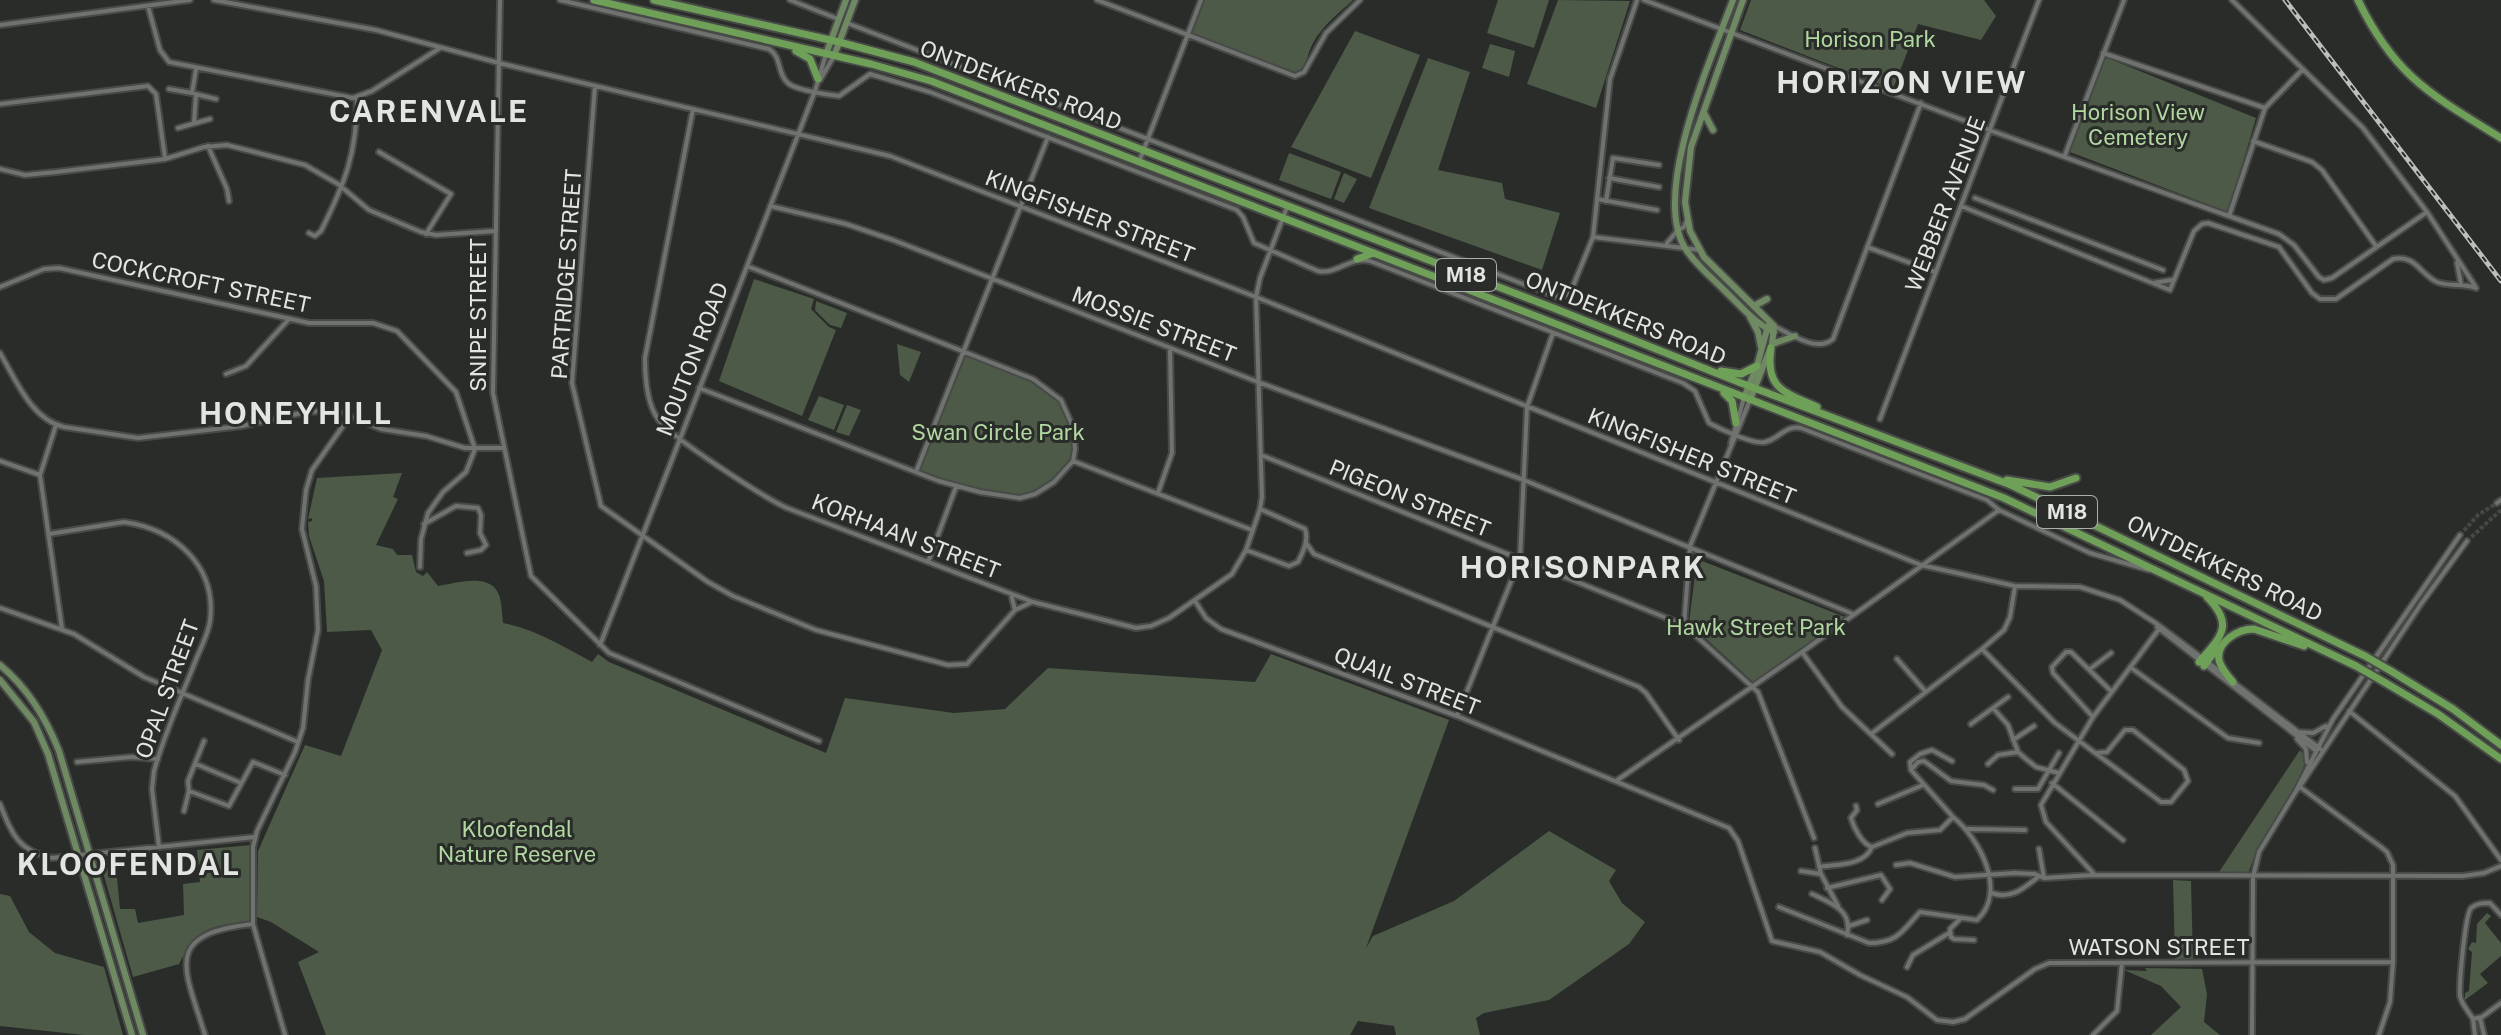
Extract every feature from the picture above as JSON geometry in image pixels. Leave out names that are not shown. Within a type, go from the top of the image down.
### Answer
[{"type":"main road","name":"ONTDEKKERS ROAD","points":[[594,0],[911,73],[1747,399],[1863,441],[2004,498],[2356,666],[2438,714],[2501,759]]},
{"type":"main road","name":"ONTDEKKERS ROAD","points":[[654,0],[914,62],[1989,476],[2365,656],[2453,709],[2501,745]]},
{"type":"main road","points":[[2358,0],[2380,41],[2408,75],[2430,94],[2501,138]]},
{"type":"main road","points":[[768,40],[806,56],[813,63],[816,85]]},
{"type":"main road","points":[[1357,259],[1374,253]]},
{"type":"main road","points":[[1771,346],[1769,371],[1777,387],[1850,424]]},
{"type":"main road","points":[[1703,368],[1737,375],[1757,366]]},
{"type":"main road","points":[[1700,380],[1728,396],[1736,423]]},
{"type":"main road","points":[[1989,476],[2050,487],[2076,478]]},
{"type":"main road","points":[[2199,590],[2219,609],[2224,625],[2203,662]]},
{"type":"main road","points":[[2203,662],[2227,636],[2246,629],[2265,632],[2336,657]]},
{"type":"main road","points":[[2233,682],[2222,668],[2219,654],[2227,640],[2246,629]]},
{"type":"street","points":[[135,0],[137,7]]},
{"type":"street","points":[[0,25],[190,0]]},
{"type":"street","name":"KINGFISHER STREET","points":[[214,0],[376,30],[499,63],[890,156],[1256,297],[1921,565],[2015,586],[2080,587],[2128,604],[2203,662]]},
{"type":"street","name":"SNIPE STREET","points":[[500,0],[493,393],[531,576],[600,645],[624,661],[819,741]]},
{"type":"street","points":[[560,0],[769,49],[776,55],[788,83],[816,85]]},
{"type":"street","name":"ONTDEKKERS ROAD","points":[[790,0],[1557,297],[1571,291],[1593,237]]},
{"type":"street","name":"MOUTON ROAD","points":[[600,645],[830,55],[846,0]]},
{"type":"street","name":"MOUTON ROAD","points":[[842,21],[855,0]]},
{"type":"street","points":[[1097,0],[1289,75],[1299,76],[1308,68],[1326,33],[1360,0]]},
{"type":"street","points":[[1139,162],[1201,0]]},
{"type":"street","points":[[1637,0],[1610,79],[1593,237],[1700,250]]},
{"type":"street","points":[[1644,0],[2288,239],[2324,280],[2332,278],[2427,212]]},
{"type":"street","points":[[1733,0],[1686,131],[1677,183],[1678,230],[1684,247],[1698,265],[1743,308],[1771,327],[1820,345],[1833,339],[1921,103]]},
{"type":"street","points":[[1735,434],[1736,423],[1771,346],[1771,327],[1700,250],[1687,220],[1686,182],[1695,135],[1743,0]]},
{"type":"street","name":"WEBBER AVENUE","points":[[1880,419],[1992,131],[2039,0]]},
{"type":"street","points":[[2065,155],[2124,0]]},
{"type":"street","points":[[1961,206],[2170,290],[2196,228],[2208,223],[2279,247],[2312,293],[2320,299],[2336,299],[2393,259],[2401,257],[2415,263],[2438,282],[2476,288],[2427,212],[2363,128],[2232,0]]},
{"type":"street","points":[[148,6],[162,56],[176,65],[357,98],[441,47]]},
{"type":"street","points":[[2103,53],[2265,108]]},
{"type":"street","points":[[194,123],[196,69]]},
{"type":"street","points":[[2229,216],[2265,108],[2303,69]]},
{"type":"street","name":"ONTDEKKERS ROAD","points":[[816,85],[842,95],[865,76],[874,74],[902,82],[1237,210],[1243,217],[1252,242],[1324,272],[1357,259],[1374,263],[1688,385],[1695,391],[1709,423],[1735,434],[1764,443],[1789,428],[1801,428],[1984,499],[1999,510],[2090,553],[2160,571]]},
{"type":"street","name":"PARTRIDGE STREET","points":[[595,86],[572,383],[599,503],[642,537],[714,586],[796,623],[948,665],[967,664],[1015,610]]},
{"type":"street","points":[[0,104],[151,87],[156,94],[165,159]]},
{"type":"street","points":[[169,89],[216,99]]},
{"type":"street","points":[[309,233],[315,236],[321,231],[343,187],[355,144],[357,98]]},
{"type":"street","name":"KORHAAN STREET","points":[[693,109],[645,358],[656,416],[680,438],[776,503],[1033,602],[1136,628],[1158,623],[1195,601]]},
{"type":"street","points":[[1695,135],[1712,130],[1704,113]]},
{"type":"street","points":[[1690,116],[1699,125]]},
{"type":"street","points":[[178,128],[210,119]]},
{"type":"street","points":[[1686,131],[1699,125]]},
{"type":"street","points":[[916,472],[1048,137]]},
{"type":"street","points":[[2253,141],[2312,162],[2322,170],[2376,246]]},
{"type":"street","points":[[0,169],[32,175],[165,159],[208,146],[231,146],[298,163],[319,172],[343,187],[369,210],[426,234],[495,231]]},
{"type":"street","points":[[208,146],[229,194],[229,201]]},
{"type":"street","points":[[379,152],[451,194],[426,234]]},
{"type":"street","points":[[1606,201],[1611,160],[1617,157],[1659,165]]},
{"type":"street","points":[[1609,178],[1659,187]]},
{"type":"street","points":[[1975,198],[2163,270]]},
{"type":"street","points":[[1597,199],[1657,210]]},
{"type":"street","name":"MOSSIE STREET","points":[[770,206],[866,230],[1258,382],[1524,480],[1853,614]]},
{"type":"street","points":[[1195,601],[1232,574],[1246,550],[1260,509],[1256,297],[1287,207]]},
{"type":"street","points":[[2009,226],[2015,213]]},
{"type":"street","points":[[1665,244],[1684,227],[1687,220]]},
{"type":"street","points":[[1867,247],[1935,272]]},
{"type":"street","points":[[2454,255],[2461,284]]},
{"type":"street","points":[[699,388],[956,487],[1013,498],[1027,497],[1049,487],[1073,461],[1073,427],[1067,409],[1057,396],[1033,379],[747,266]]},
{"type":"street","name":"COCKCROFT STREET","points":[[0,287],[44,269],[59,268],[289,319],[319,324],[373,323],[397,331],[456,392],[475,449]]},
{"type":"street","points":[[0,277],[9,283]]},
{"type":"street","points":[[2151,283],[2174,279]]},
{"type":"street","points":[[1754,306],[1765,303],[1767,299]]},
{"type":"street","points":[[1743,308],[1758,332],[1761,351]]},
{"type":"street","points":[[226,374],[246,366],[289,319]]},
{"type":"street","points":[[1752,387],[1771,327]]},
{"type":"street","points":[[1457,716],[1520,559],[1527,407],[1553,333]]},
{"type":"street","points":[[1771,346],[1795,336]]},
{"type":"street","points":[[1158,493],[1172,453],[1170,348]]},
{"type":"street","points":[[0,353],[28,400],[56,425],[138,438],[242,426],[306,412],[335,412],[381,429],[426,436],[461,448],[503,448]]},
{"type":"street","points":[[1684,625],[1690,546],[1747,399]]},
{"type":"street","points":[[285,1035],[253,924],[252,855],[255,837],[285,775],[303,728],[319,616],[315,580],[303,535],[304,498],[312,470],[350,416]]},
{"type":"street","points":[[56,425],[40,475],[62,629]]},
{"type":"street","points":[[420,567],[424,524],[437,498],[466,472],[475,449]]},
{"type":"street","name":"PIGEON STREET","points":[[1261,455],[1684,625],[1754,686]]},
{"type":"street","points":[[0,461],[40,475]]},
{"type":"street","points":[[1073,461],[1252,530]]},
{"type":"street","points":[[928,562],[956,487]]},
{"type":"street","points":[[424,524],[453,507],[478,508],[481,515],[480,533],[486,545],[481,550],[467,553]]},
{"type":"street","points":[[1246,550],[1285,566],[1296,564],[1306,543],[1307,535],[1303,527],[1260,509]]},
{"type":"street","points":[[1616,781],[1679,740],[1999,510]]},
{"type":"street","name":"OPAL STREET","points":[[49,534],[128,522],[163,534],[192,554],[206,580],[210,619],[158,759],[152,789],[159,847]]},
{"type":"street","points":[[2298,788],[2333,719],[2460,535]]},
{"type":"street","points":[[2252,1035],[2253,877],[2265,839],[2444,570],[2467,541]]},
{"type":"street","points":[[1306,543],[1314,554],[1639,687],[1679,740]]},
{"type":"street","points":[[1301,557],[1314,554]]},
{"type":"street","points":[[1871,734],[1982,649],[2006,626],[2015,586]]},
{"type":"street","points":[[1011,594],[1015,610],[1033,602]]},
{"type":"street","name":"QUAIL STREET","points":[[1195,601],[1206,618],[1221,629],[1457,716],[1732,830],[1772,941]]},
{"type":"street","points":[[0,608],[62,629],[144,677],[298,742]]},
{"type":"street","points":[[2154,622],[2159,629],[2322,752]]},
{"type":"street","points":[[2094,875],[2043,816],[2041,805],[2093,717],[2159,629]]},
{"type":"street","points":[[1982,649],[2055,723],[2161,802],[2170,803],[2188,783],[2187,773],[2135,731],[2125,730],[2107,752],[2097,753]]},
{"type":"street","points":[[1802,652],[1842,707],[1892,754]]},
{"type":"street","points":[[2093,717],[2051,668],[2069,652],[2111,691]]},
{"type":"street","points":[[2090,669],[2111,653]]},
{"type":"street","points":[[1897,659],[1925,691]]},
{"type":"street","points":[[2203,662],[2233,682],[2294,732],[2308,755],[2304,776]]},
{"type":"street","points":[[0,665],[30,696],[52,734],[143,1035]]},
{"type":"street","points":[[2130,667],[2228,738],[2259,743]]},
{"type":"street","points":[[0,680],[24,708],[42,738],[132,1035]]},
{"type":"street","points":[[1754,686],[1814,838]]},
{"type":"street","points":[[1971,724],[2008,697]]},
{"type":"street","points":[[1993,708],[2008,725],[2018,752],[2033,765],[2059,773]]},
{"type":"street","points":[[1992,893],[2010,895],[2041,877],[2475,875],[2501,863],[2455,796],[2349,711]]},
{"type":"street","points":[[2294,732],[2317,732],[2333,719]]},
{"type":"street","points":[[2013,740],[2034,726]]},
{"type":"street","points":[[184,811],[188,781],[204,741]]},
{"type":"street","points":[[1779,907],[1869,943],[1884,942],[1906,931],[1917,914],[1924,911],[1960,919],[1980,918],[1992,893],[1990,876],[1968,829],[1923,785],[1911,770],[1910,760],[1926,751],[1935,751],[1952,761]]},
{"type":"street","points":[[1988,764],[1998,755],[2018,752]]},
{"type":"street","points":[[2015,789],[2038,789],[2059,753]]},
{"type":"street","points":[[77,762],[146,756],[158,759]]},
{"type":"street","points":[[1911,770],[1918,762],[1924,761],[1951,781],[1984,785],[1993,790]]},
{"type":"street","points":[[189,791],[229,806],[251,764],[255,762],[285,775]]},
{"type":"street","points":[[196,764],[242,783]]},
{"type":"street","points":[[1631,771],[1631,788]]},
{"type":"street","points":[[2052,783],[2123,840]]},
{"type":"street","points":[[1878,804],[1923,785]]},
{"type":"street","points":[[2298,788],[2387,852],[2393,865],[2390,1002],[2379,1035]]},
{"type":"street","points":[[1658,807],[1661,800]]},
{"type":"street","points":[[0,804],[12,835],[24,847],[47,857],[255,837]]},
{"type":"street","points":[[1856,806],[1852,823],[1865,843],[1872,847],[1891,842],[1907,833],[1936,833],[1953,817]]},
{"type":"street","points":[[1968,829],[2025,830]]},
{"type":"street","points":[[1819,867],[1861,860],[1869,855],[1872,847]]},
{"type":"street","points":[[1815,848],[1827,888],[1848,919],[1847,935]]},
{"type":"street","points":[[2039,849],[2041,877]]},
{"type":"street","points":[[1896,865],[1910,863],[1948,876],[2015,873],[2041,877]]},
{"type":"street","points":[[1801,871],[1821,874]]},
{"type":"street","points":[[1827,888],[1880,875],[1886,879],[1890,889],[1882,900]]},
{"type":"street","points":[[1812,894],[1838,906]]},
{"type":"street","points":[[2475,1035],[2473,1019],[2460,995],[2462,948],[2467,936],[2468,913],[2478,904],[2487,903],[2501,915]]},
{"type":"street","points":[[1907,967],[1913,955],[1949,933],[1960,919]]},
{"type":"street","points":[[1849,926],[1867,920]]},
{"type":"street","points":[[205,1035],[186,974],[186,957],[201,936],[227,927],[253,924]]},
{"type":"street","points":[[1949,933],[1954,939],[1974,940]]},
{"type":"street","name":"WATSON STREET","points":[[1772,941],[1820,952],[1907,997],[1937,1020],[1948,1022],[1965,1019],[2041,965],[2393,962]]},
{"type":"street","points":[[2093,1035],[2119,1007],[2122,963]]},
{"type":"street","points":[[2473,1019],[2480,1018],[2501,1003]]},
{"type":"street","points":[[2480,1018],[2484,1035]]},
{"type":"green space","points":[[1201,0],[1353,0],[1321,31],[1304,65],[1293,75],[1188,33]]},
{"type":"green space","points":[[1498,0],[1549,0],[1534,48],[1487,33]]},
{"type":"green space","points":[[1558,0],[1630,1],[1596,108],[1527,84]]},
{"type":"green space","name":"Horison Park","points":[[1751,0],[1984,0],[1996,16],[1981,40],[1918,24],[1893,89],[1740,30]]},
{"type":"green space","points":[[1355,31],[1420,55],[1371,178],[1291,147]]},
{"type":"green space","points":[[1490,44],[1515,51],[1509,77],[1482,68]]},
{"type":"green space","name":"Horison View Cemetery","points":[[2105,57],[2256,118],[2228,212],[2070,152]]},
{"type":"green space","points":[[1428,58],[1470,72],[1438,170],[1502,183],[1505,199],[1560,213],[1542,270],[1369,208]]},
{"type":"green space","points":[[1289,153],[1341,172],[1331,199],[1279,180]]},
{"type":"green space","points":[[1344,173],[1357,179],[1344,203],[1334,199]]},
{"type":"green space","points":[[754,279],[814,299],[811,309],[836,330],[802,416],[719,381]]},
{"type":"green space","points":[[816,301],[847,313],[841,328],[830,325],[815,310]]},
{"type":"green space","points":[[897,344],[921,352],[909,382],[900,375]]},
{"type":"green space","name":"Swan Circle Park","points":[[964,350],[1033,379],[1064,404],[1075,439],[1073,461],[1054,482],[1027,497],[980,492],[916,472]]},
{"type":"green space","points":[[819,396],[844,405],[834,430],[808,420]]},
{"type":"green space","points":[[847,405],[861,410],[849,436],[836,432]]},
{"type":"green space","name":"Kloofendal Nature Reserve","points":[[402,473],[393,497],[398,499],[376,545],[393,549],[397,555],[412,555],[416,572],[423,576],[427,572],[438,586],[465,581],[490,584],[500,598],[503,623],[538,634],[592,662],[598,654],[609,662],[826,753],[845,698],[954,713],[1005,709],[1048,668],[1255,682],[1271,654],[1449,720],[1366,948],[1373,936],[1454,901],[1549,831],[1616,870],[1609,881],[1622,903],[1645,922],[1629,944],[1549,1000],[1484,1013],[1476,1018],[1480,1035],[1396,1035],[1394,1026],[1358,1021],[1350,1035],[326,1035],[298,962],[319,952],[271,922],[257,917],[258,851],[305,745],[341,756],[382,650],[371,630],[327,632],[324,581],[309,536],[308,522],[312,521],[312,518],[308,519],[317,478]]},
{"type":"green space","name":"Hawk Street Park","points":[[1697,559],[1845,617],[1753,682],[1689,623]]},
{"type":"green space","points":[[2300,750],[2306,758],[2295,788],[2261,844],[2248,874],[2219,872]]},
{"type":"green space","points":[[251,845],[249,922],[214,927],[192,943],[179,964],[133,977],[100,862],[115,857],[120,909],[135,909],[138,923],[184,915],[183,884],[200,882],[197,850]]},
{"type":"green space","points":[[2173,880],[2191,881],[2193,960],[2175,960]]},
{"type":"green space","points":[[0,894],[10,896],[29,932],[55,953],[104,967],[123,1035],[84,1035],[0,1026]]},
{"type":"green space","points":[[2487,913],[2491,916],[2485,923],[2501,943],[2501,956],[2480,974],[2488,983],[2465,1000],[2465,993],[2469,991],[2472,952],[2468,949],[2472,942],[2476,943],[2477,924]]},
{"type":"green space","points":[[2145,968],[2202,969],[2207,994],[2204,1022],[2220,1035],[2151,1035],[2181,1007],[2161,986],[2124,970],[2147,971]]},
{"type":"waterway","points":[[308,771],[307,818],[322,839],[334,885],[390,951],[475,1027],[516,1029],[529,1035]]},
{"type":"waterway","points":[[1339,833],[1345,872],[1347,944]]},
{"type":"tunnel","points":[[2460,535],[2478,515],[2497,503]]},
{"type":"tunnel","points":[[2467,541],[2501,510]]},
{"type":"railway","points":[[2285,0],[2501,281]]},
{"type":"district","name":"HORIZON VIEW","points":[[1902,83]]},
{"type":"district","name":"CARENVALE","points":[[429,112]]},
{"type":"district","name":"HONEYHILL","points":[[296,414]]},
{"type":"district","name":"HORISONPARK","points":[[1583,568]]},
{"type":"district","name":"KLOOFENDAL","points":[[129,865]]}]
